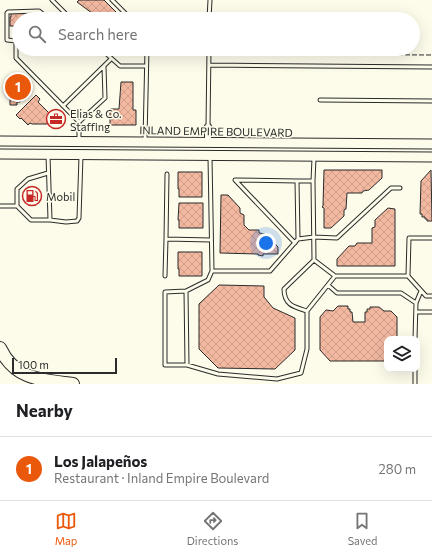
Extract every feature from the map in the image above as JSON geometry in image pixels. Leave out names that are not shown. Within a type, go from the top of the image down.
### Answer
[{"type":"highway","points":[[0,348],[14,367],[28,376],[42,380],[73,384]]},
{"type":"main road","name":"INLAND EMPIRE BOULEVARD","points":[[0,141],[432,144]]},
{"type":"main road","points":[[0,154],[48,153],[432,156]]},
{"type":"street","points":[[208,127],[208,142]]},
{"type":"lane","points":[[52,0],[64,12]]},
{"type":"lane","points":[[112,0],[124,12]]},
{"type":"lane","points":[[209,12],[210,0]]},
{"type":"lane","points":[[12,41],[7,40],[7,13],[40,12]]},
{"type":"lane","points":[[16,56],[16,58],[79,122],[79,142]]},
{"type":"lane","points":[[109,56],[120,66],[146,66]]},
{"type":"lane","points":[[146,142],[147,56]]},
{"type":"lane","points":[[208,127],[209,56]]},
{"type":"lane","points":[[63,106],[112,59]]},
{"type":"lane","points":[[209,65],[432,67]]},
{"type":"lane","points":[[79,122],[105,98],[104,66]]},
{"type":"lane","points":[[320,100],[432,101]]},
{"type":"lane","points":[[48,153],[50,220]]},
{"type":"lane","points":[[48,173],[28,179],[17,190],[17,206],[31,220],[76,222],[79,218],[81,154]]},
{"type":"lane","points":[[210,155],[212,271],[208,280],[186,291],[165,292],[165,365],[186,365],[218,374],[278,379],[301,373],[307,349],[307,311],[335,276]]},
{"type":"lane","points":[[307,311],[289,304],[284,296],[284,289],[314,260],[314,156]]},
{"type":"lane","points":[[165,276],[167,174]]},
{"type":"lane","points":[[294,243],[235,180],[313,181]]},
{"type":"lane","points":[[297,181],[298,239]]},
{"type":"lane","points":[[212,271],[270,271],[298,239],[314,237],[337,238],[391,188],[400,188]]},
{"type":"lane","points":[[0,206],[17,206]]},
{"type":"lane","points":[[432,238],[409,238],[408,276],[426,296],[432,296]]},
{"type":"lane","points":[[166,239],[211,240]]},
{"type":"lane","points":[[314,260],[335,276],[408,276]]},
{"type":"lane","points":[[328,285],[337,293],[401,293],[416,303]]},
{"type":"lane","points":[[186,291],[186,365]]},
{"type":"lane","points":[[415,336],[416,303],[421,291]]},
{"type":"lane","points":[[416,312],[432,312]]},
{"type":"lane","points":[[415,372],[415,384]]},
{"type":"building","points":[[79,0],[104,0],[116,12],[91,12],[77,2]]},
{"type":"building","points":[[12,13],[12,26],[10,26],[10,17]]},
{"type":"building","points":[[10,79],[27,79],[27,95],[23,95],[23,99],[20,99],[20,102],[17,102],[17,105],[10,105]]},
{"type":"building","points":[[121,82],[133,82],[133,110],[136,110],[136,125],[110,125],[110,109],[119,109]]},
{"type":"building","points":[[36,95],[40,99],[38,102],[53,117],[56,114],[61,119],[56,124],[30,123],[28,125],[16,115]]},
{"type":"building","points":[[324,170],[382,170],[382,178],[369,190],[363,191],[362,193],[347,193],[344,216],[331,228],[324,228],[324,208],[322,207]]},
{"type":"building","points":[[431,170],[432,221],[427,221],[425,217],[422,217],[422,214],[420,214],[421,181]]},
{"type":"building","points":[[178,172],[202,172],[202,197],[179,197]]},
{"type":"building","points":[[221,195],[228,195],[240,208],[240,213],[244,215],[244,225],[249,230],[259,230],[259,233],[266,234],[278,247],[278,254],[263,254],[263,256],[258,254],[220,253]]},
{"type":"building","points":[[179,203],[203,203],[203,228],[179,228]]},
{"type":"building","points":[[388,208],[395,209],[395,266],[337,266],[337,259],[349,246],[355,246],[357,243],[372,243],[372,228],[375,227],[375,220]]},
{"type":"building","points":[[178,252],[202,252],[202,276],[179,276]]},
{"type":"building","points":[[219,285],[264,286],[264,297],[273,308],[295,318],[295,350],[275,369],[218,368],[199,349],[199,304]]},
{"type":"building","points":[[338,306],[348,306],[350,312],[352,312],[353,322],[365,322],[365,312],[367,312],[367,309],[370,309],[370,307],[379,307],[384,311],[391,311],[397,317],[397,336],[384,336],[384,361],[330,361],[320,350],[320,317],[326,310],[333,311]]},
{"type":"fence","points":[[420,55],[432,55]]},
{"type":"place","name":"Los Jalapeños","points":[[18,87]]},
{"type":"place","name":"Elias & Co. Staffing","points":[[56,119]]},
{"type":"place","name":"Mobil","points":[[32,196]]}]
